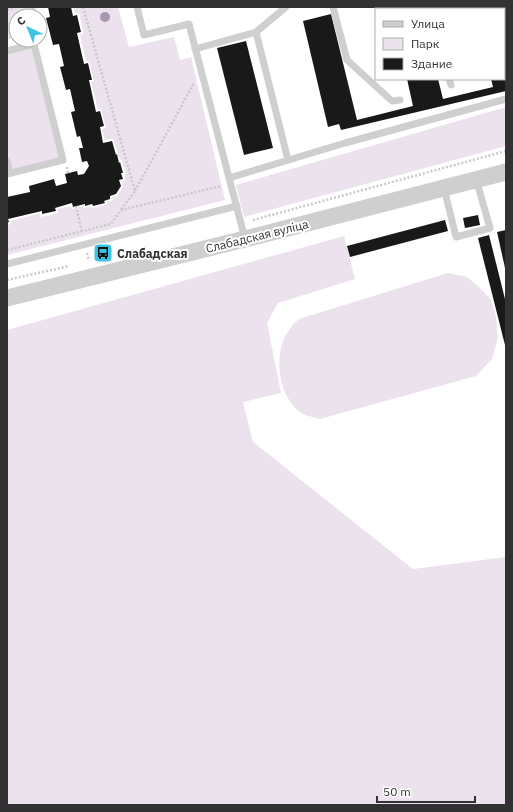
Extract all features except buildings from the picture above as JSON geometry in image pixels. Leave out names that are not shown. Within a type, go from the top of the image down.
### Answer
[{"type":"street","name":"Слабадская вуліца","points":[[7,298],[506,172]]},
{"type":"lane","points":[[137,7],[144,35],[189,24],[245,239]]},
{"type":"lane","points":[[195,49],[256,32],[286,7]]},
{"type":"lane","points":[[334,7],[347,60],[392,101],[400,100]]},
{"type":"lane","points":[[256,32],[288,160]]},
{"type":"lane","points":[[7,51],[34,44],[64,160],[9,174],[7,161]]},
{"type":"lane","points":[[230,181],[288,160],[345,143],[506,99]]},
{"type":"lane","points":[[444,188],[456,237],[490,228],[476,179]]},
{"type":"lane","points":[[7,264],[236,206]]},
{"type":"path","points":[[7,10],[17,7]]},
{"type":"path","points":[[83,7],[135,191]]},
{"type":"path","points":[[7,250],[111,224],[135,191],[201,71]]},
{"type":"path","points":[[253,220],[506,151]]},
{"type":"path","points":[[121,210],[230,181]]},
{"type":"path","points":[[76,206],[85,244]]},
{"type":"green space","points":[[7,7],[40,7],[8,8],[7,40]]},
{"type":"green space","points":[[73,7],[118,7],[129,47],[174,37],[180,60],[191,57],[225,200],[7,255],[7,225],[11,224],[10,221],[40,213],[41,217],[58,213],[57,209],[70,206],[72,209],[84,206],[84,208],[91,206],[92,208],[107,204],[106,202],[113,200],[112,197],[117,196],[123,187],[122,182],[125,181],[124,175],[126,174],[122,160],[120,160],[113,139],[105,140],[102,129],[106,128],[101,109],[98,109],[91,82],[94,81],[89,61],[86,61],[80,35],[84,33],[79,13],[75,13]]},
{"type":"green space","points":[[19,48],[35,48],[63,160],[7,174],[7,51]]},
{"type":"green space","points":[[506,107],[506,146],[244,217],[236,185]]},
{"type":"green space","points":[[344,236],[355,279],[278,303],[267,323],[281,393],[243,402],[253,442],[413,569],[506,557],[506,805],[7,805],[7,330]]},
{"type":"green space","points":[[448,273],[467,277],[480,288],[491,300],[496,316],[498,338],[492,359],[476,376],[320,419],[302,413],[293,406],[281,380],[279,360],[283,341],[292,326],[299,319]]},
{"type":"place","name":"Слабадская","points":[[103,253]]}]
